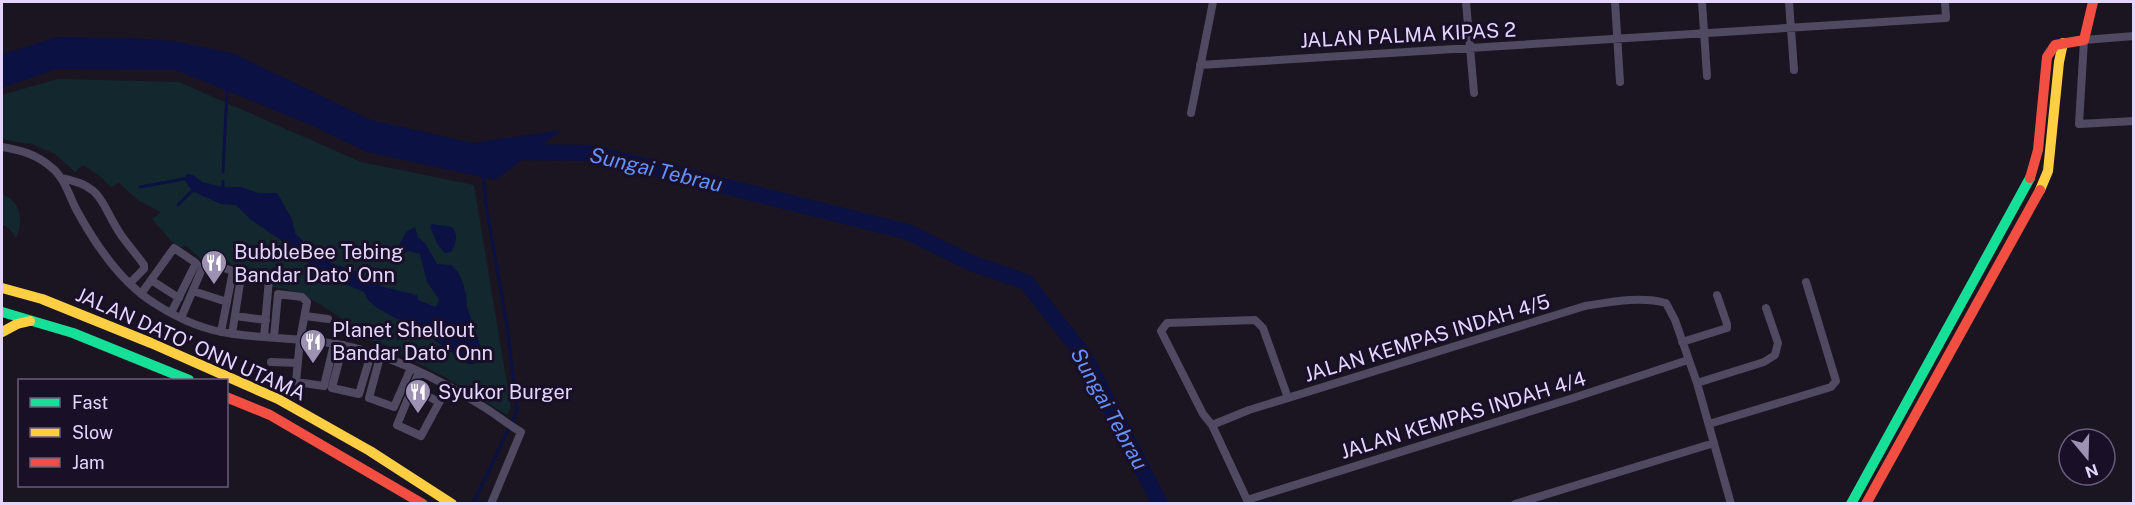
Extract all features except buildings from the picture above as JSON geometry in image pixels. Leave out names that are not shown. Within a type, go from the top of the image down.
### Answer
[{"type":"street","points":[[1191,112],[1213,2]]},
{"type":"street","points":[[1466,2],[1474,93]]},
{"type":"street","points":[[1615,2],[1620,82]]},
{"type":"street","points":[[1702,2],[1707,76]]},
{"type":"street","points":[[1789,2],[1794,70]]},
{"type":"street","name":"JALAN PALMA KIPAS 2","points":[[1200,65],[1946,18],[1945,2]]},
{"type":"street","points":[[2093,2],[2084,40],[2079,124],[2133,122]]},
{"type":"street","points":[[1851,504],[2032,173],[2038,150],[2047,57],[2053,46],[2084,40],[2133,36]]},
{"type":"street","points":[[1866,504],[2044,182],[2048,171],[2063,43]]},
{"type":"street","points":[[2,147],[29,152],[52,167],[61,178],[77,211],[100,249],[141,294],[171,313],[221,332],[338,345],[380,357],[411,368],[448,386],[521,432],[491,504]]},
{"type":"street","points":[[61,178],[89,186],[102,198],[120,234],[144,264],[144,269],[130,284]]},
{"type":"street","points":[[141,294],[174,248],[196,263],[171,313]]},
{"type":"street","points":[[181,318],[205,262],[233,271],[221,332]]},
{"type":"street","points":[[232,334],[241,277],[269,279],[264,337]]},
{"type":"street","points":[[151,280],[179,298]]},
{"type":"street","points":[[2,282],[13,285],[22,293]]},
{"type":"street","points":[[1709,424],[1831,387],[1834,384],[1836,381],[1806,282]]},
{"type":"street","name":"JALAN DATO' ONN UTAMA","points":[[2,288],[42,298],[278,399],[370,452],[452,504]]},
{"type":"street","points":[[193,291],[227,302]]},
{"type":"street","points":[[274,337],[278,294],[302,297],[307,302],[296,382],[324,386],[338,345]]},
{"type":"street","points":[[1717,295],[1727,328],[1682,342],[1697,383],[1731,504]]},
{"type":"street","name":"JALAN KEMPAS INDAH 4/5","points":[[1212,425],[1288,398],[1585,306],[1626,300],[1656,300],[1666,303],[1675,320],[1682,342]]},
{"type":"street","points":[[1697,383],[1764,362],[1775,355],[1778,343],[1766,308]]},
{"type":"street","name":"JALAN DATO' ONN UTAMA","points":[[2,312],[34,320],[142,360],[185,379]]},
{"type":"street","points":[[235,316],[266,320]]},
{"type":"street","points":[[305,316],[328,319]]},
{"type":"street","points":[[2,332],[17,324],[34,320]]},
{"type":"street","points":[[1247,502],[1212,425],[1203,414],[1161,331],[1167,322],[1256,320],[1263,328],[1288,398]]},
{"type":"street","points":[[338,345],[332,388],[359,394],[371,354]]},
{"type":"street","points":[[1934,353],[1947,358]]},
{"type":"street","points":[[380,357],[369,398],[394,407],[411,368]]},
{"type":"street","name":"JALAN KEMPAS INDAH 4/4","points":[[1247,502],[1688,360]]},
{"type":"street","points":[[271,362],[297,363]]},
{"type":"street","points":[[419,372],[397,425],[421,436],[448,386]]},
{"type":"street","points":[[412,388],[439,402]]},
{"type":"street","name":"JALAN DATO' ONN UTAMA","points":[[228,398],[270,416],[421,503]]},
{"type":"street","points":[[1515,504],[1714,443]]},
{"type":"shaded area","points":[[58,37],[175,41],[235,54],[371,120],[473,143],[562,130],[495,180],[367,152],[311,125],[176,70],[56,69],[2,88],[2,54]]},
{"type":"shaded area","points":[[58,79],[179,82],[361,162],[474,185],[511,408],[507,415],[445,377],[394,351],[394,348],[359,337],[360,330],[348,328],[348,322],[303,295],[272,287],[272,276],[252,269],[238,274],[237,269],[225,259],[202,260],[186,246],[180,247],[171,241],[152,219],[161,212],[139,201],[119,183],[111,187],[83,165],[75,172],[55,154],[30,143],[2,139],[2,95]]},
{"type":"shaded area","points":[[187,174],[193,175],[202,182],[223,187],[241,187],[258,193],[277,193],[292,219],[295,233],[317,255],[333,264],[351,269],[383,287],[417,295],[418,300],[436,307],[439,299],[427,282],[420,254],[409,251],[399,255],[396,251],[406,232],[415,227],[418,237],[425,243],[437,264],[451,265],[458,272],[481,348],[479,360],[474,364],[468,364],[434,340],[417,324],[397,319],[377,308],[364,292],[321,274],[285,243],[250,219],[236,205],[221,204],[192,191],[184,179]]},
{"type":"shaded area","points":[[2,194],[13,202],[19,212],[20,225],[16,238],[10,229],[2,224]]},
{"type":"shaded area","points":[[432,224],[452,227],[456,233],[456,240],[451,252],[445,253],[438,245],[430,227]]},
{"type":"waterway","points":[[223,172],[227,90]]},
{"type":"waterway","name":"Sungai Tebrau","points":[[512,152],[592,153],[908,232],[971,263],[1026,282],[1085,357],[1160,504]]},
{"type":"waterway","points":[[474,502],[517,411],[507,326],[486,205],[483,174]]},
{"type":"waterway","points":[[140,187],[184,179]]},
{"type":"waterway","points":[[223,181],[223,187]]},
{"type":"waterway","points":[[178,205],[192,191]]},
{"type":"waterway","points":[[398,339],[404,321]]},
{"type":"traffic: fast","points":[[1851,504],[2030,178]]},
{"type":"traffic: fast","points":[[2,312],[73,333],[187,379]]},
{"type":"traffic: slow","points":[[2040,190],[2048,171],[2063,43]]},
{"type":"traffic: slow","points":[[2,288],[42,299],[151,343],[278,399],[370,451],[452,504]]},
{"type":"traffic: slow","points":[[2,332],[17,324],[30,321]]},
{"type":"traffic: jam","points":[[2030,178],[2038,150],[2047,57],[2055,45],[2084,40],[2093,2]]},
{"type":"traffic: jam","points":[[1866,504],[2040,190]]},
{"type":"traffic: jam","points":[[228,398],[270,415],[423,504]]},
{"type":"place","name":"BubbleBee Tebing Bandar Dato' Onn","points":[[214,286]]},
{"type":"place","name":"Planet Shellout Bandar Dato' Onn","points":[[313,365]]},
{"type":"place","name":"Syukor Burger","points":[[418,415]]}]
